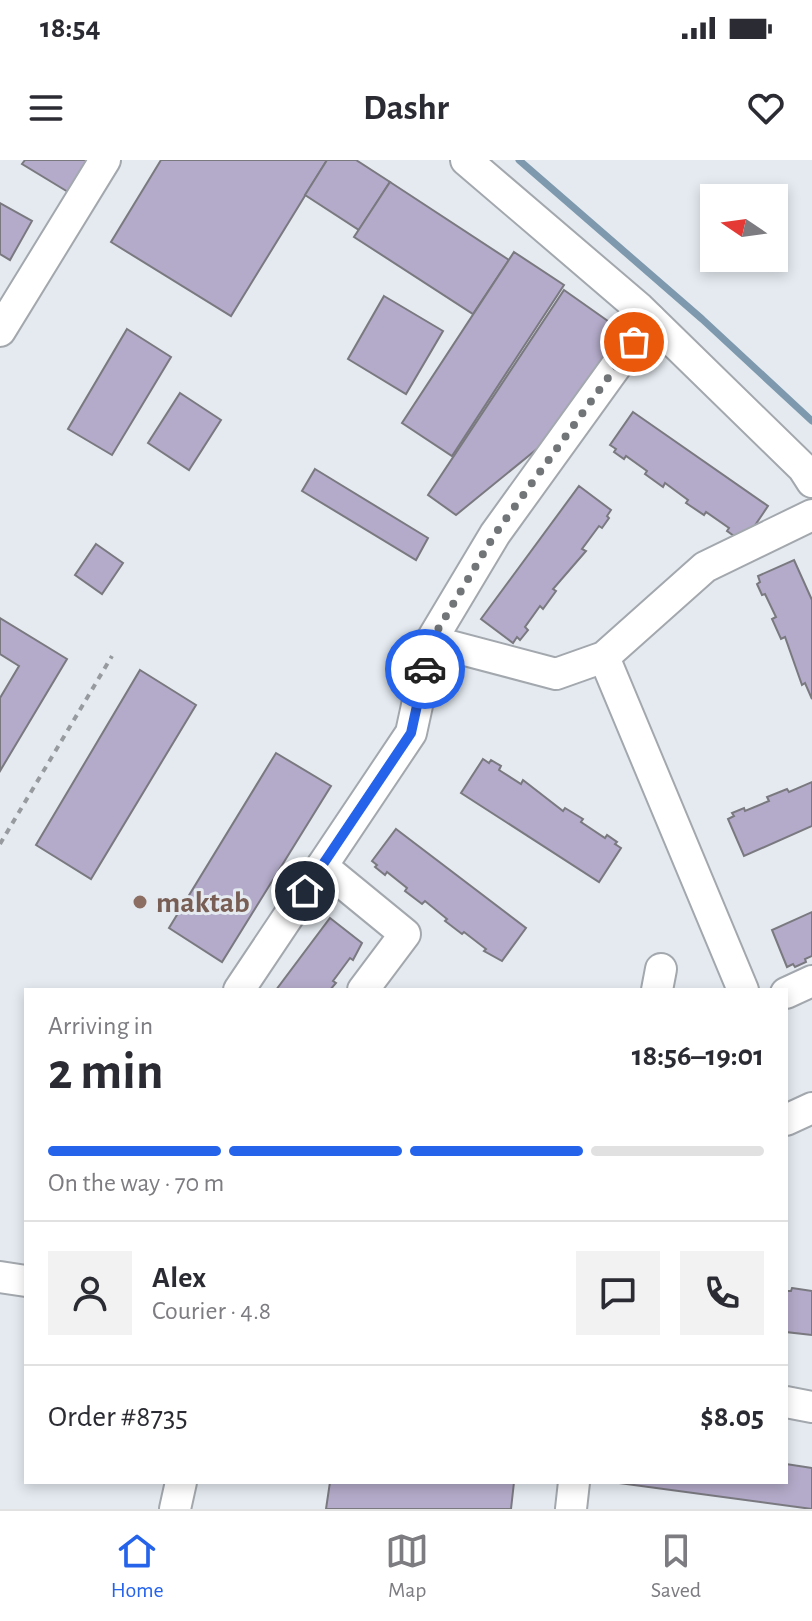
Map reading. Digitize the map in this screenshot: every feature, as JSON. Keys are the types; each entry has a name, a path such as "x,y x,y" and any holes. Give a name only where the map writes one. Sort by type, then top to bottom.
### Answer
{"street":[{"path":"0,331 105,160"},
{"path":"466,160 650,319 803,468 812,482"},
{"path":"240,988 411,733 431,641 495,534 650,319"},
{"path":"431,641 556,674 604,657 705,567 812,515"},
{"path":"604,657 742,988"},
{"path":"322,866 405,934 364,988"},
{"path":"788,992 812,981"},
{"path":"0,1277 24,1281"},
{"path":"788,1402 812,1407"},
{"path":"175,1509 181,1484"},
{"path":"571,1509 574,1484"}],"path":[{"path":"0,844 112,656"}],"building":[{"path":"25,160 95,160 73,195 22,164"},
{"path":"161,160 327,160 231,316 111,242"},
{"path":"327,160 356,160 390,182 359,230 305,195"},
{"path":"390,182 509,260 473,314 354,237"},
{"path":"0,203 32,221 10,260 0,254"},
{"path":"514,252 564,285 452,456 402,423"},
{"path":"564,290 622,331 548,440 456,515 428,495"},
{"path":"384,296 443,331 406,394 348,359"},
{"path":"127,329 171,357 112,455 68,429"},
{"path":"180,393 221,420 189,470 148,443"},
{"path":"633,412 768,506 745,540 727,531 729,528 706,512 704,515 686,503 688,500 665,483 663,487 626,456 624,459 614,452 616,449 610,445"},
{"path":"315,469 428,538 416,560 302,491"},
{"path":"579,486 611,510 607,516 609,518 582,549 586,551 553,589 556,591 543,609 540,606 525,627 528,630 513,643 481,619"},
{"path":"96,544 123,563 102,594 75,575"},
{"path":"794,560 812,600 812,699 805,683 802,685 785,637 781,639 772,619 776,617 757,584 760,582 758,576"},
{"path":"0,618 67,659 0,771 0,698 19,666 0,654"},
{"path":"140,670 196,705 91,879 36,845"},
{"path":"276,753 331,786 222,962 169,928"},
{"path":"483,759 501,766 499,770 521,784 523,780 563,811 565,808 605,838 607,835 617,842 615,844 621,848 599,882 461,793"},
{"path":"812,782 812,826 744,856 728,819 734,816 732,813 744,808 745,811 769,801 767,797"},
{"path":"396,829 526,928 502,961 445,921 447,919 425,901 422,904 405,891 407,888 387,872 385,875 375,867 377,865 372,861"},
{"path":"812,912 812,956 795,967 793,964 787,967 772,930"},
{"path":"330,918 362,943 353,960 350,958 333,981 336,983 332,988 278,988"},
{"path":"792,1288 812,1291 812,1335 788,1332 788,1291"},
{"path":"788,1464 812,1468 812,1509 626,1484 788,1484"},
{"path":"330,1484 514,1484 511,1509 326,1509"}],"waterway":[{"path":"519,160 702,319 812,421"}],"way so far":[{"path":"425,669 431,641 495,534 634,342"}],"place":[{"name":"maktab","path":"140,902"}],"route":[{"path":"305,891 411,733 425,669"}]}
